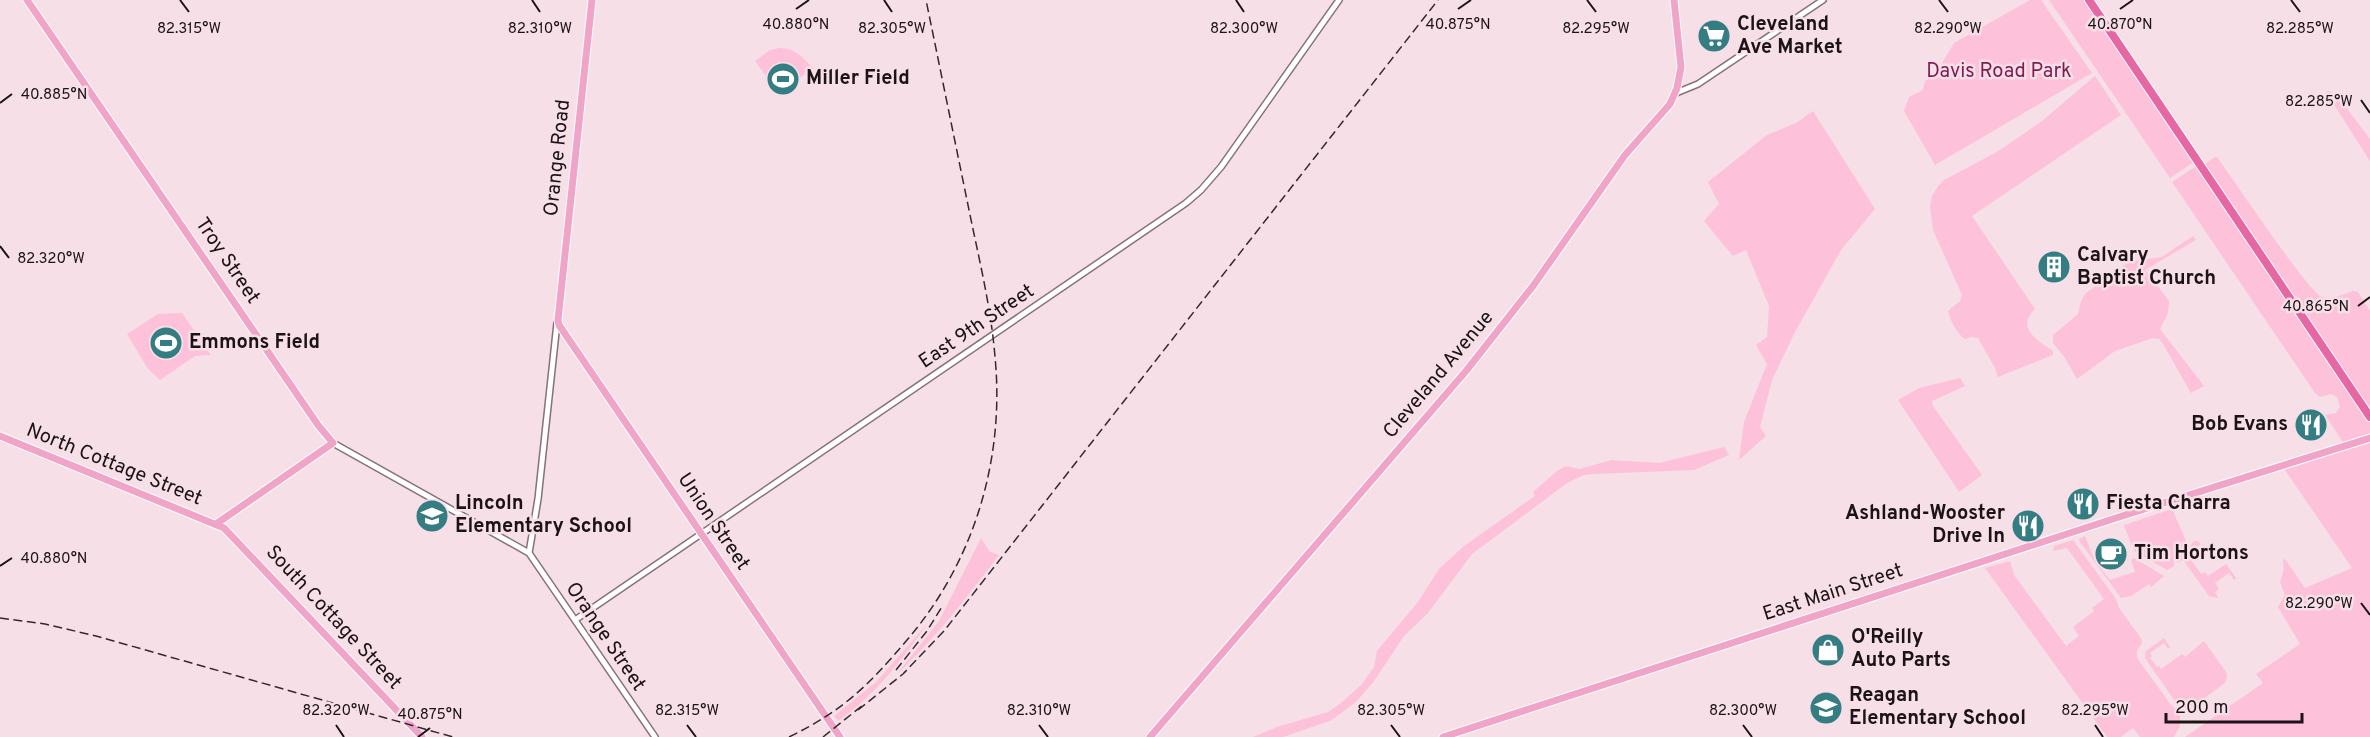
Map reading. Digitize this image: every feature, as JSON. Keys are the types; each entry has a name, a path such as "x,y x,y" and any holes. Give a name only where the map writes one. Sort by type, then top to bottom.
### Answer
{"highway":[{"path":"2089,0 2370,417"}],"main road":[{"name":"Troy Street","path":"27,0 318,425 333,443"},
{"name":"Orange Road","path":"558,322 592,0"},
{"name":"Cleveland Avenue","path":"1150,737 1466,371 1533,286 1624,155 1666,108 1676,93 1681,67 1674,0"},
{"name":"Union Street","path":"558,322 840,737"},
{"name":"North Cottage Street","path":"0,436 216,524"},
{"name":"East Main Street","path":"1443,737 2119,517 2370,438"},
{"path":"216,524 333,443"},
{"name":"South Cottage Street","path":"216,524 230,533 246,549 422,737"}],"street":[{"name":"East 9th Street","path":"575,620 1201,190 1221,167 1340,0"},
{"path":"1676,93 1698,84 1823,0"},
{"name":"Orange Road","path":"530,553 558,322"},
{"name":"Troy Street","path":"333,443 530,553"},
{"name":"Orange Street","path":"530,553 655,737"}],"green space":[{"name":"Davis Road Park","path":"2030,0 2041,0 2092,73 1935,165 1904,111 1909,97 1923,90 1925,81 1942,70 1943,61 1954,43"},
{"path":"2049,0 2088,0 2195,161 2170,178"},
{"name":"Miller Field","path":"779,48 794,51 813,68 782,92 777,91 755,61 770,50"},
{"path":"2095,76 2121,115 1972,216 2035,309 2027,322 2030,333 2053,351 2053,355 1998,377 1978,338 1965,339 1962,337 1950,318 1948,311 1960,301 1962,295 1933,230 1930,206 1932,196 1944,180 1997,152 2042,121"},
{"path":"2326,92 2336,94 2370,139 2370,161"},
{"path":"1813,111 1875,209 1841,250 1795,332 1772,380 1760,427 1766,436 1739,460 1744,422 1767,364 1756,345 1767,337 1769,306 1746,250 1733,256 1704,221 1719,204 1708,182 1767,135 1796,123"},
{"path":"2215,157 2314,291 2326,298 2353,291 2358,292 2370,311 2370,415 2202,166"},
{"path":"2198,165 2370,420 2370,437 2345,445 2325,415 2336,413 2340,407 2337,397 2331,394 2320,397 2315,393 2172,182"},
{"path":"2193,236 2196,240 2145,270 2169,301 2168,313 2160,329 2204,386 2191,393 2163,344 2159,339 2153,338 2115,351 2077,379 2053,343 2053,335 2078,314 2081,301 2086,293 2132,261 2162,257"},
{"name":"Emmons Field","path":"182,313 211,355 195,356 160,380 148,369 127,334 158,314"},
{"path":"1960,378 1965,386 1932,401 1933,406 1982,475 1959,492 1898,400 1919,388"},
{"path":"2370,440 2370,737 2185,737 2263,683 2256,674 2300,644 2278,607 2285,595 2280,582 2284,569 2283,560 2285,559 2305,588 2352,568 2283,467"},
{"path":"1724,447 1729,455 1694,470 1593,474 1584,475 1567,483 1472,554 1428,613 1404,636 1374,681 1356,702 1332,720 1283,737 1253,737 1277,727 1328,712 1341,703 1362,684 1374,667 1377,651 1418,602 1439,569 1464,546 1535,496 1533,492 1557,471 1566,466 1579,469 1612,460 1659,463"},
{"path":"2172,509 2187,543 2174,556 2174,566 2167,570 2134,551 2124,525"},
{"path":"2085,536 2095,561 2110,580 2135,572 2131,560 2134,558 2164,576 2151,587 2149,584 2131,596 2121,598 2080,542 2079,539"},
{"path":"981,538 990,552 999,555 938,632 897,674 939,621"},
{"path":"2073,540 2141,638 2142,643 2137,650 2137,658 2171,705 2180,713 2180,726 2174,737 2140,737 2133,728 2121,737 2107,737 1985,568 2010,561 2014,575 2066,646 2079,636 2073,627 2094,611 2092,608 2104,599 2067,548 2053,551 2054,546"},
{"path":"2194,541 2201,544 2187,554 2201,574 2205,572 2208,576 2226,564 2236,578 2234,580 2229,573 2215,583 2219,589 2215,592 2218,598 2209,596 2183,560 2177,563 2179,556"},
{"path":"928,623 876,688 838,721 834,716 876,682"},
{"path":"2164,638 2170,647 2168,649 2164,643 2150,653 2152,656 2150,658 2157,667 2161,669 2182,654 2185,657 2204,641 2226,672 2225,683 2196,704 2186,707 2177,704 2145,658 2146,651"}],"railway":[{"path":"789,737 825,717 854,696 893,656 930,610 967,543 980,508 989,471 995,433 997,395 993,338 984,281 926,0"},
{"path":"858,710 903,674 944,631 1438,0"},
{"path":"896,670 927,631 943,605"},
{"path":"0,618 45,624 96,636 453,737"},
{"path":"823,737 863,705"}],"place":[{"name":"Cleveland Ave Market","path":"1714,36"},
{"name":"Miller Field","path":"783,79"},
{"name":"Calvary Baptist Church","path":"2054,267"},
{"name":"Emmons Field","path":"166,343"},
{"name":"Bob Evans","path":"2311,425"},
{"name":"Fiesta Charra","path":"2083,504"},
{"name":"Lincoln Elementary School","path":"432,516"},
{"name":"Ashland-Wooster Drive In","path":"2028,526"},
{"name":"Tim Hortons","path":"2111,554"},
{"name":"O'Reilly Auto Parts","path":"1828,650"},
{"name":"Reagan Elementary School","path":"1826,708"}]}
